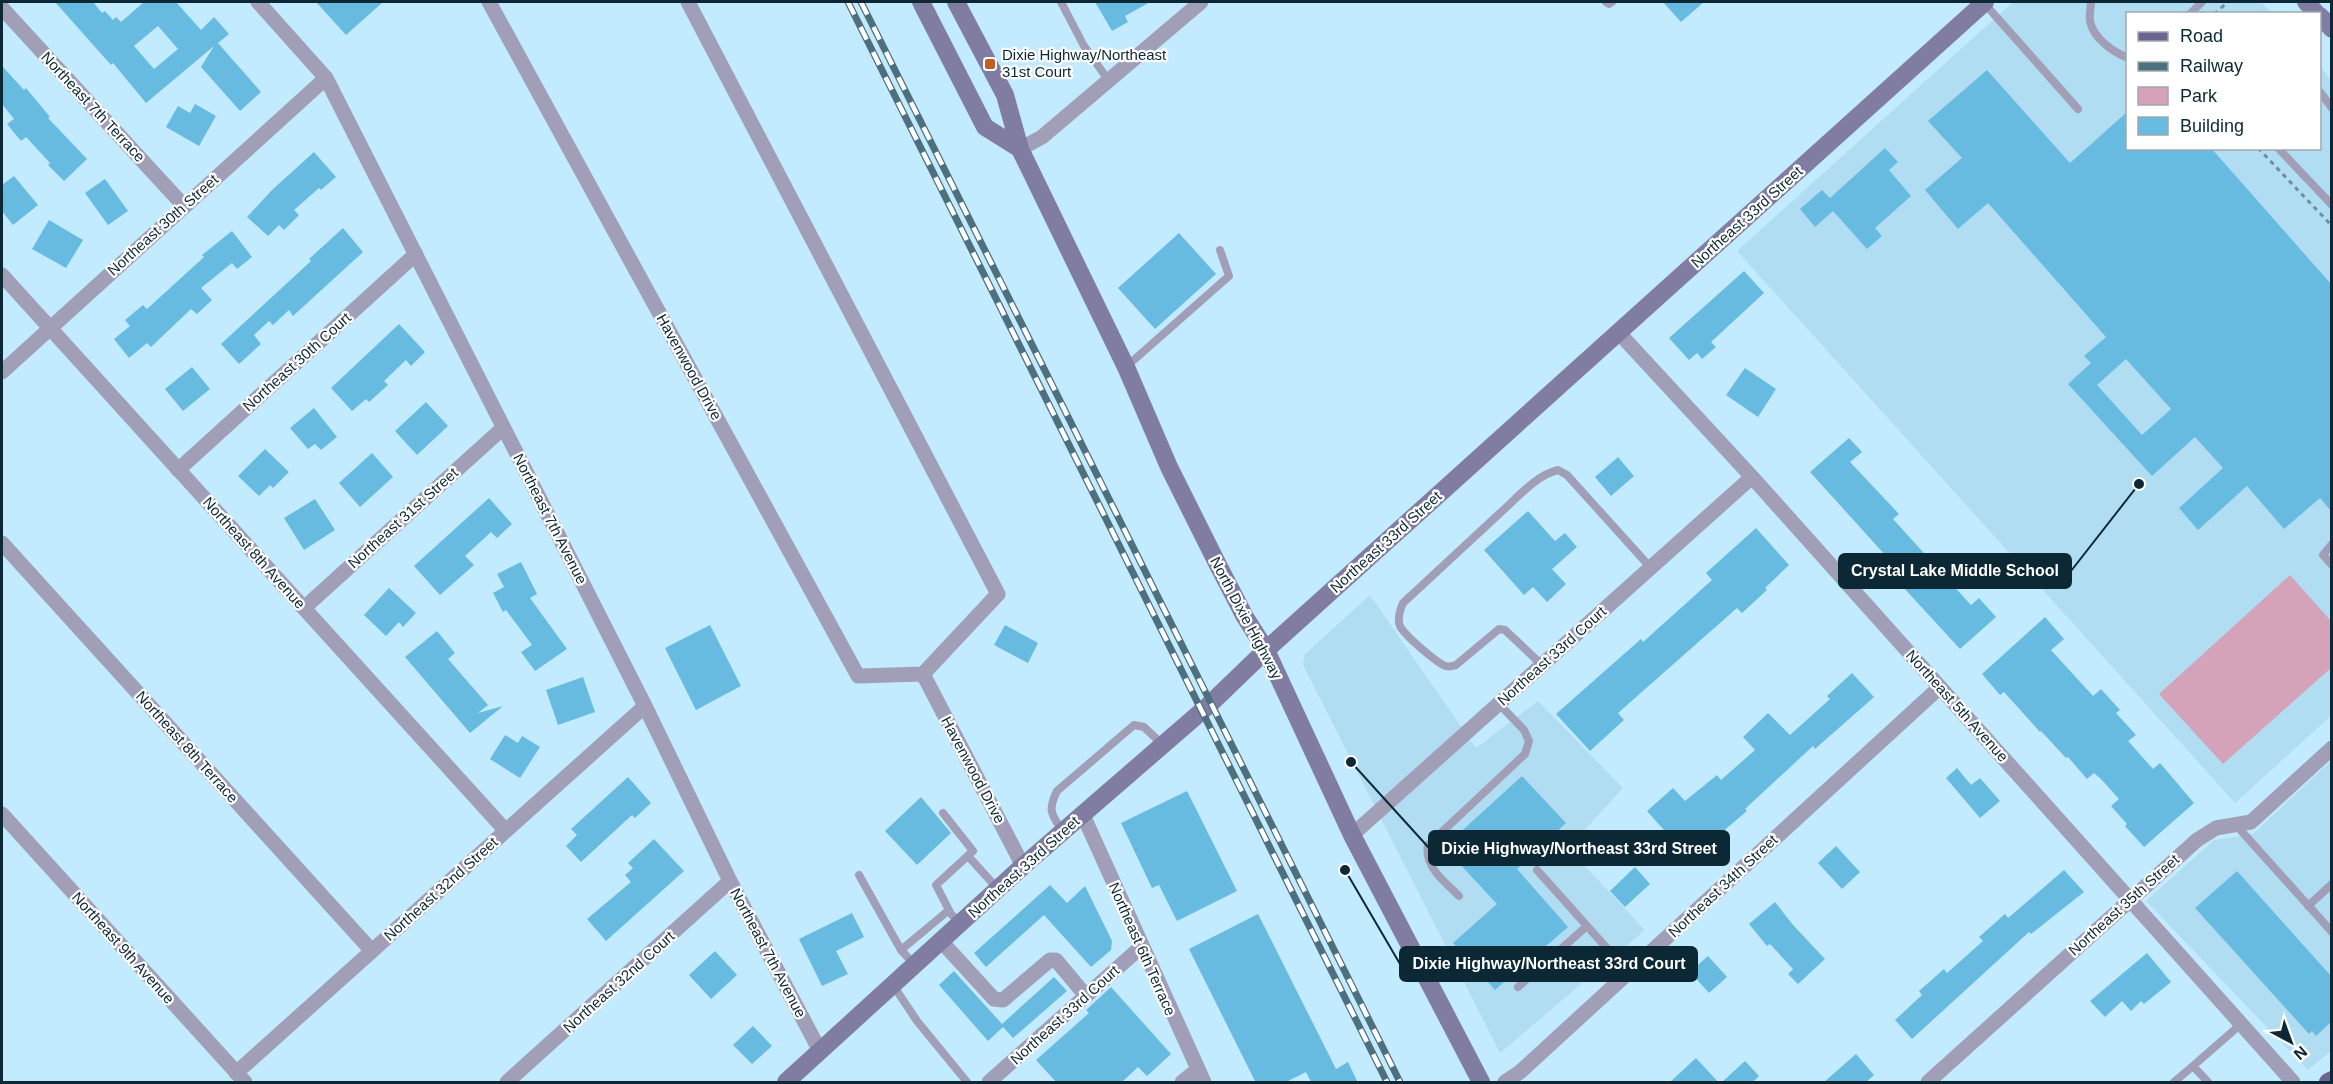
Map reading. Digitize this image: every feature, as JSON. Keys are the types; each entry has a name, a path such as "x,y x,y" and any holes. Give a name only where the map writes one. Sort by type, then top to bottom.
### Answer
{"street":[{"name":"Northeast 7th Avenue","path":"258,2 326,78 645,706 730,881 820,1052"},
{"name":"Havenwood Drive","path":"489,2 858,676 923,675 1023,866"},
{"path":"688,2 998,594 923,675"},
{"path":"921,2 985,127 1020,149 1042,136 1109,81 1196,3"},
{"name":"North Dixie Highway","path":"956,2 1005,95 1020,149 1126,367 1169,467 1218,565 1266,650 1352,835 1481,1083"},
{"name":"Northeast 33rd Street","path":"786,1083 942,940 955,917 998,889 1163,746 1266,650 1985,2"},
{"name":"Northeast 7th Terrace","path":"2,8 184,206"},
{"name":"Northeast 30th Street","path":"2,372 326,78"},
{"name":"Northeast 30th Court","path":"178,470 416,254"},
{"name":"Northeast 8th Avenue","path":"2,275 506,831"},
{"name":"Northeast 5th Avenue","path":"1619,333 1752,477 2293,1083"},
{"name":"Northeast 31st Street","path":"304,608 503,428"},
{"name":"Northeast 33rd Court","path":"1352,835 1752,477"},
{"name":"Northeast 8th Terrace","path":"2,543 372,951"},
{"name":"Northeast 34th Street","path":"1505,1083 1629,973 1940,687"},
{"name":"Northeast 32nd Street","path":"241,1078 372,951 645,706"},
{"name":"Northeast 35th Street","path":"1928,1083 2197,840 2216,828 2251,822 2331,748"},
{"name":"Northeast 9th Avenue","path":"2,814 241,1078"},
{"name":"Northeast 6th Terrace","path":"1083,815 1200,1076"},
{"name":"Northeast 32nd Court","path":"507,1083 730,881"},
{"path":"942,940 994,999 1003,1000 1050,960 1056,960 1086,996"},
{"name":"Northeast 33rd Court","path":"989,1083 1141,947"},
{"path":"1182,1083 1200,1076"}],"lane":[{"path":"1060,2 1084,46 1109,81"},
{"path":"1985,2 2078,109"},
{"path":"2091,2 2090,21 2096,33 2112,51 2126,58"},
{"path":"2321,95 2331,108"},
{"path":"2280,150 2331,205"},
{"path":"1126,367 1229,276 1220,250"},
{"path":"1542,665 1511,635 1499,629 1456,665 1451,667 1443,665 1400,626 1399,614 1403,603 1536,481 1558,470 1567,475 1651,568"},
{"path":"2331,544 2323,555 2331,565"},
{"path":"1459,896 1429,864 1426,855 1428,845 1525,754 1529,741 1524,730 1499,704"},
{"path":"1063,832 1051,813 1051,803 1057,791 1125,731 1134,725 1144,728 1163,746"},
{"path":"901,950 955,917 936,885 973,851 943,813"},
{"path":"2236,825 2331,932"},
{"path":"968,856 998,889"},
{"path":"1537,870 1629,973"},
{"path":"859,875 901,950 915,965"},
{"path":"2308,906 2331,884"},
{"path":"1518,987 1587,926"},
{"path":"893,985 917,1021 967,1083"},
{"path":"2174,1083 2241,1024"},
{"path":"2193,1066 2208,1083"}],"path":[{"path":"2216,12 2228,2"},
{"path":"2260,150 2331,226"}],"shaded area":[{"path":"2013,2 2261,2 2271,12 2126,12 2126,150 2321,150 2321,67 2331,80 2331,716 2235,803 1737,251"},
{"path":"1370,595 1476,748 1538,701 1623,788 1568,848 1645,930 1500,1053 1303,665 1304,655"},
{"path":"2331,761 2331,1051 2308,1070 2146,901 2214,840 2253,834"}],"green space":[{"path":"2290,575 2331,621 2331,668 2223,764 2159,694"}],"building":[{"path":"55,2 93,2 102,13 105,11 113,20 116,17 121,22 144,2 176,2 201,30 214,17 229,34 218,43 261,92 240,111 201,67 214,46 146,103 113,63 111,65","holes":["158,26 178,49 154,69 134,46"]},
{"path":"316,2 383,2 346,35"},
{"path":"1095,2 1150,2 1125,16 1128,22 1112,31"},
{"path":"1663,2 1704,2 1681,22"},
{"path":"2,66 24,90 26,88 50,117 48,118 87,159 64,181 26,137 21,141 7,124 14,119 2,104"},
{"path":"1987,70 2070,163 2126,113 2126,150 2213,150 2331,284 2331,511 2320,498 2284,529 2247,486 2198,530 2179,508 2223,468 2195,437 2152,476 2068,384 2091,363 2084,356 2106,337 1988,203 1958,229 1925,190 1962,158 1928,121","holes":["2126,359 2171,409 2142,435 2097,385"]},
{"path":"195,104 216,116 199,146 166,127 178,106 190,113"},
{"path":"1885,148 1898,162 1889,170 1911,196 1875,228 1882,236 1867,249 1833,211 1815,227 1800,209 1822,190 1830,198"},
{"path":"314,152 336,177 321,190 319,188 294,210 299,215 284,230 279,225 268,236 247,217 272,190"},
{"path":"14,176 38,205 13,225 2,211 2,185"},
{"path":"105,179 128,211 108,225 85,193"},
{"path":"49,220 83,240 66,268 32,249"},
{"path":"343,228 363,252 293,316 289,310 273,325 269,321 254,335 261,344 239,364 221,344 311,261 309,259"},
{"path":"232,231 252,257 237,269 232,263 201,288 212,300 197,314 191,309 151,347 147,343 129,358 114,339 130,326 125,320 143,305 147,309 204,257 202,255"},
{"path":"1179,233 1216,274 1155,329 1118,288"},
{"path":"1744,271 1764,293 1711,342 1716,347 1702,359 1697,353 1689,360 1669,338"},
{"path":"399,324 425,352 411,366 406,360 384,381 388,385 369,402 366,399 352,411 331,388"},
{"path":"192,367 210,389 183,411 165,389"},
{"path":"1745,368 1776,389 1758,417 1726,395"},
{"path":"426,402 448,426 417,455 395,431"},
{"path":"314,408 337,437 321,450 315,444 308,449 290,428"},
{"path":"1849,438 1862,452 1850,462 1899,514 1893,519 1971,605 1979,598 1996,617 1960,649 1880,562 1886,556 1810,472"},
{"path":"265,449 289,472 273,488 270,485 259,496 238,476"},
{"path":"372,453 393,477 360,507 339,483"},
{"path":"1618,457 1634,476 1611,496 1595,477"},
{"path":"489,498 512,524 497,538 491,532 465,556 474,565 440,595 414,566"},
{"path":"315,499 335,530 304,550 284,518"},
{"path":"1528,511 1555,541 1565,533 1577,547 1552,569 1566,584 1547,602 1533,587 1524,595 1484,550"},
{"path":"1756,528 1789,565 1742,613 1737,608 1618,713 1624,720 1590,751 1556,714 1641,639 1643,642 1712,580 1706,573"},
{"path":"521,562 537,594 530,598 567,649 535,671 521,652 532,645 506,610 503,612 493,593 504,587 497,574"},
{"path":"389,588 416,613 403,627 399,622 386,636 364,615"},
{"path":"2045,617 2064,639 2051,650 2093,696 2101,689 2120,710 2116,713 2136,735 2128,741 2153,769 2160,763 2194,803 2144,847 2111,806 2119,799 2101,779 2094,773 2087,779 2004,692 2000,695 1982,674"},
{"path":"710,625 741,686 696,710 665,648"},
{"path":"1005,625 1038,643 1028,663 994,645"},
{"path":"437,631 455,653 448,659 488,705 478,713 503,706 470,733 405,657"},
{"path":"1852,673 1874,697 1815,749 1813,746 1745,809 1747,811 1721,833 1719,830 1688,857 1647,811 1673,788 1685,801 1717,775 1721,780 1755,750 1743,737 1768,713 1790,735 1830,699 1827,696"},
{"path":"583,677 595,712 558,725 546,690"},
{"path":"505,735 518,743 522,736 540,747 520,778 490,759"},
{"path":"1957,768 1971,785 1980,778 2000,801 1980,818 1946,778"},
{"path":"1522,776 1566,823 1517,869 1568,927 1495,990 1453,943 1497,904 1444,847"},
{"path":"628,777 651,803 635,818 632,815 581,862 566,846 577,835 571,829"},
{"path":"1187,791 1237,891 1177,921 1159,885 1152,888 1121,823"},
{"path":"921,797 951,833 917,865 885,831"},
{"path":"654,839 684,871 606,941 587,919 631,882 625,875 633,868 628,863"},
{"path":"1836,846 1860,872 1842,889 1818,863"},
{"path":"1635,867 1650,884 1625,907 1610,891"},
{"path":"2064,870 2084,892 2031,934 2029,932 1912,1039 1895,1020 1922,995 1919,991 1944,969 1947,973 1983,941 1979,937 2005,914 2008,918"},
{"path":"2237,871 2331,976 2331,1022 2316,1036 2312,1031 2309,1034 2195,908"},
{"path":"1050,885 1067,903 1085,886 1112,941 1111,950 1091,967 1044,915 986,967 974,953"},
{"path":"1775,902 1825,959 1798,984 1788,974 1793,969 1770,944 1767,946 1749,924"},
{"path":"852,913 864,937 836,951 848,974 822,986 799,939"},
{"path":"1258,914 1336,1069 1348,1062 1358,1083 1309,1083 1311,1082 1306,1072 1284,1083 1256,1083 1189,949"},
{"path":"715,951 737,975 711,999 689,975"},
{"path":"2147,953 2171,982 2144,1004 2141,1001 2131,1011 2122,1001 2105,1017 2090,1001"},
{"path":"1708,956 1727,977 1709,993 1690,972"},
{"path":"954,971 1002,1024 1054,977 1067,991 1013,1038 1003,1027 988,1041 939,985"},
{"path":"1111,987 1171,1054 1147,1076 1138,1067 1121,1083 1057,1083 1036,1060 1089,1013 1086,1010"},
{"path":"753,1026 772,1046 752,1064 733,1045"},
{"path":"1856,1054 1874,1075 1865,1083 1823,1083"},
{"path":"1696,1058 1719,1083 1669,1083"},
{"path":"1745,1061 1759,1076 1752,1083 1721,1083"}],"railway":[{"path":"848,2 1387,1082"},
{"path":"861,2 1400,1082"}],"place":[{"name":"Dixie Highway/Northeast 31st Court","path":"990,64"},
{"name":"Crystal Lake Middle School","path":"2139,484"},
{"name":"Dixie Highway/Northeast 33rd Street","path":"1351,762"},
{"name":"Dixie Highway/Northeast 33rd Court","path":"1345,870"}]}
